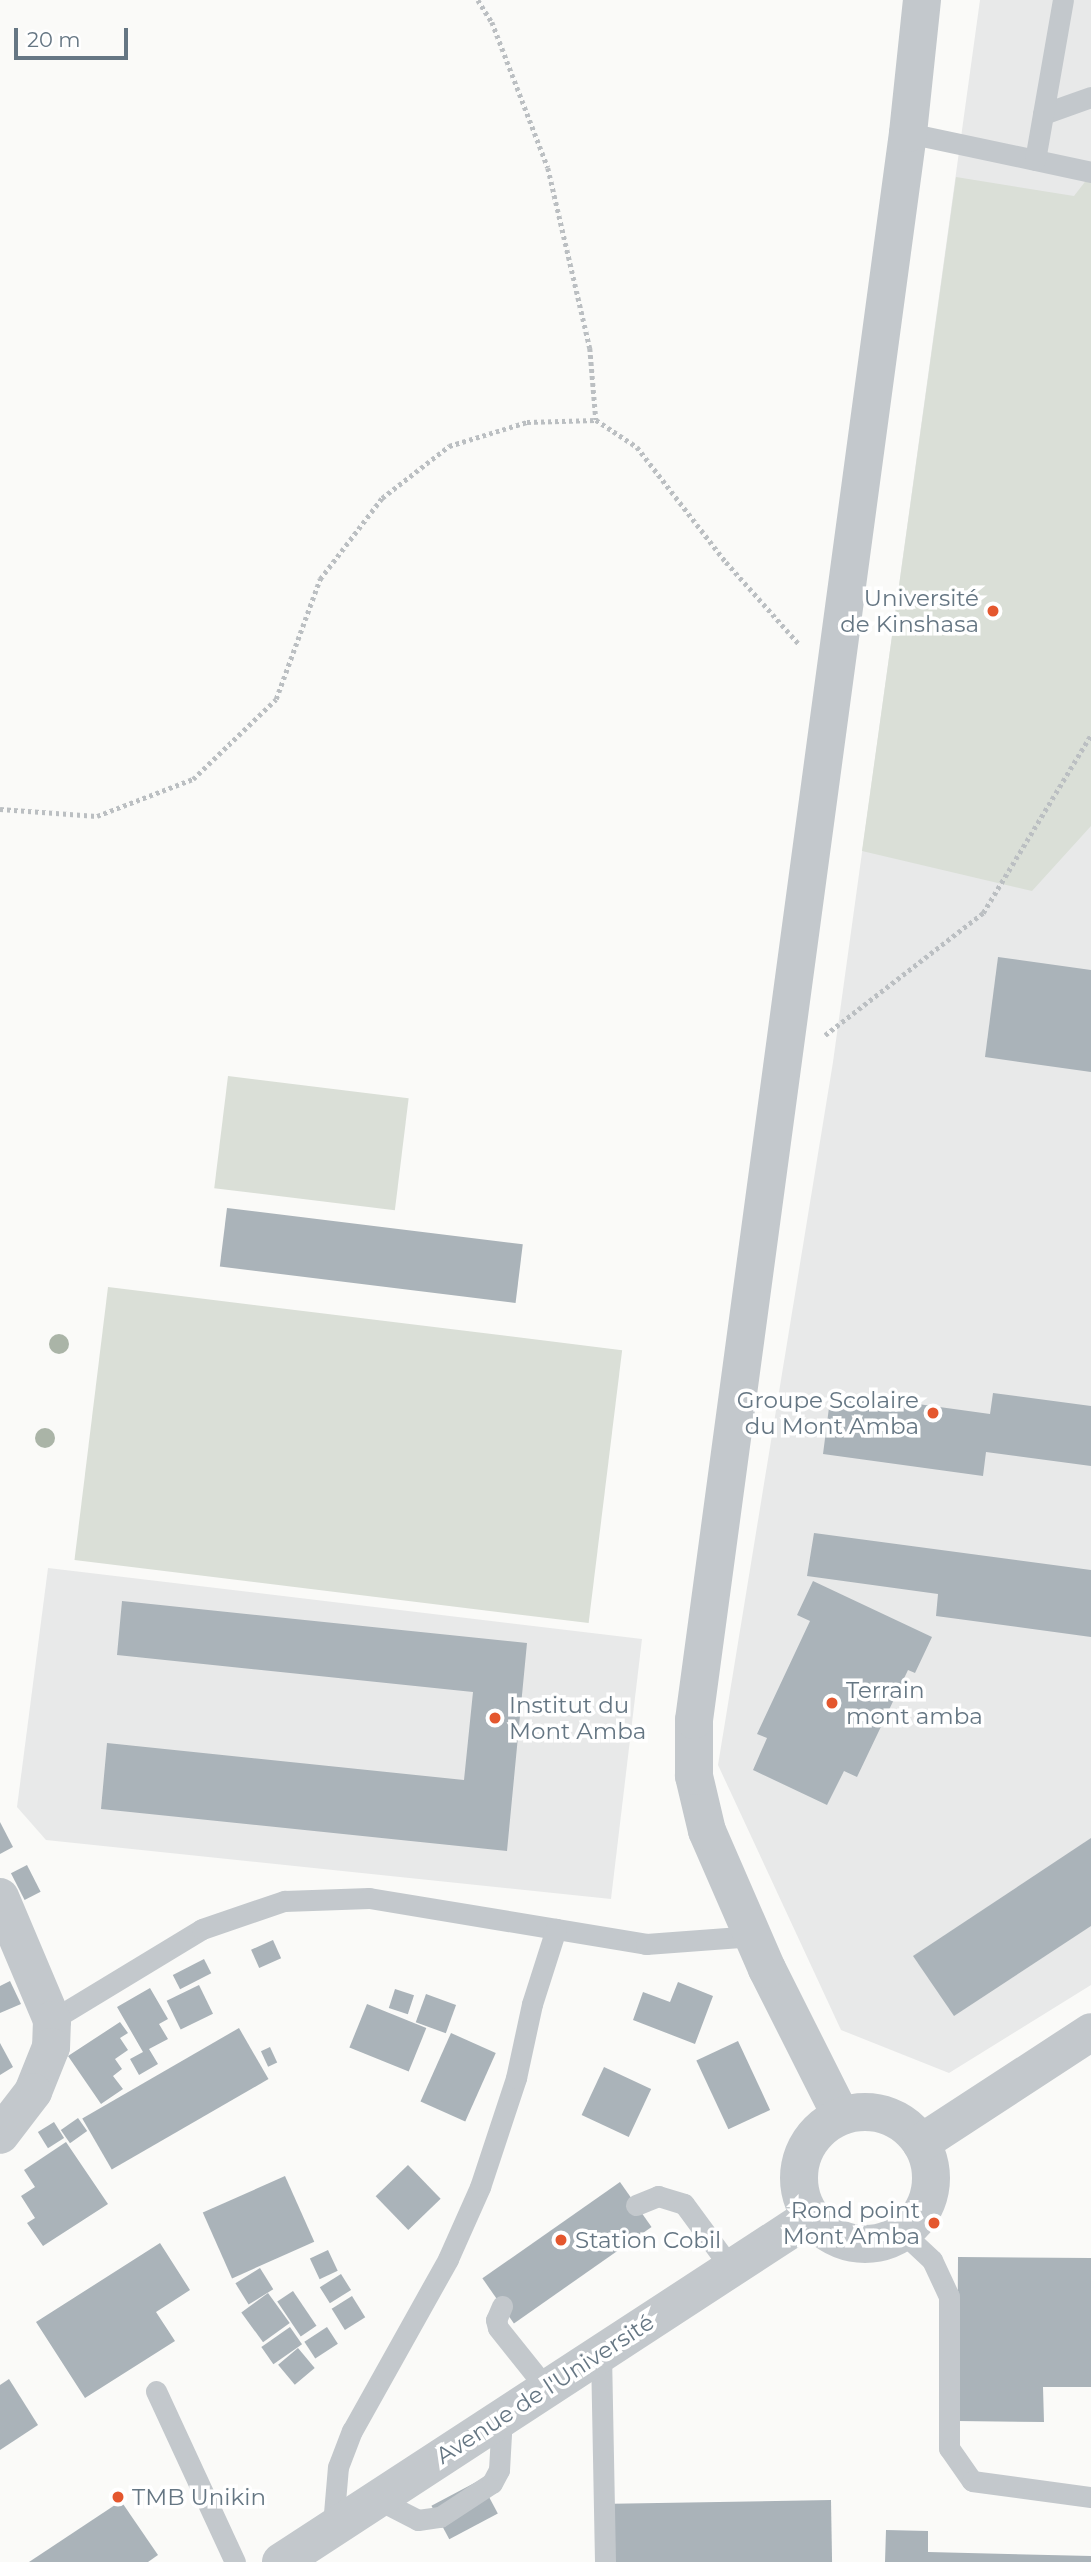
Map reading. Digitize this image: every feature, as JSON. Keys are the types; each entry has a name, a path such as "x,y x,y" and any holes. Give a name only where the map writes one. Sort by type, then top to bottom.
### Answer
{"street":[{"path":"841,2116 767,1969 707,1831 694,1776 694,1720 764,1180 782,1068 908,133 922,0"},
{"path":"0,1897 52,2020 51,2048 33,2092 0,2135"},
{"path":"921,2143 1091,2032"},
{"path":"872,2112 900,2122 921,2143 931,2171 928,2200 913,2225 889,2241 860,2245 832,2236 810,2217 799,2189 801,2159 816,2133 841,2116 872,2112"},
{"name":"Avenue de l'Université","path":"281,2562 333,2525 810,2217"}],"lane":[{"path":"1035,160 1063,0"},
{"path":"1043,114 1091,97"},
{"path":"908,133 1091,172"},
{"path":"52,2020 202,1929 284,1901 369,1898 646,1944 754,1936"},
{"path":"333,2525 338,2467 352,2431 448,2259 480,2187 516,2078 533,2004 556,1930"},
{"path":"636,2204 658,2196 684,2204 731,2268"},
{"path":"902,2232 932,2260 948,2295 950,2448 972,2482 1091,2497"},
{"path":"502,2306 496,2320 498,2328 546,2388"},
{"path":"601,2353 605,2562"},
{"path":"156,2391 235,2562"},
{"path":"375,2498 418,2520 440,2517 492,2483 499,2470 502,2417"}],"path":[{"path":"478,0 492,22 548,168 590,348 596,420"},
{"path":"0,809 97,816 193,779 276,699 320,579 382,498 449,446 527,422 596,420 637,446 726,562 833,682"},
{"path":"782,1068 983,913 1091,735"}],"shaded area":[{"name":"Groupe Scolaire du Mont Amba","path":"980,0 1091,0 1091,1985 949,2073 841,2030 718,1765 833,1062"},
{"name":"Université de Kinshasa","path":"1091,174 1091,826 1032,891 862,851 956,177 1074,196"},
{"path":"228,1076 409,1098 395,1210 214,1188"},
{"path":"108,1287 622,1350 589,1623 74,1560"},
{"path":"48,1568 642,1639 611,1899 46,1840 17,1807"}],"building":[{"path":"998,957 1091,970 1091,1072 985,1057"},
{"path":"227,1208 523,1244 516,1303 220,1267"},
{"path":"831,1392 990,1414 993,1393 1091,1406 1091,1466 986,1452 983,1476 823,1454"},
{"path":"814,1533 1091,1570 1091,1637 936,1616 938,1594 807,1576"},
{"name":"Terrain mont amba","path":"813,1581 932,1637 915,1673 908,1670 857,1777 844,1771 827,1805 753,1770 767,1738 757,1734 810,1621 797,1615"},
{"name":"Institut du Mont Amba","path":"122,1601 527,1643 507,1851 101,1809 107,1743 464,1780 473,1692 117,1655"},
{"path":"0,1822 13,1847 0,1854"},
{"path":"1091,1838 1091,1926 954,2016 913,1956"},
{"path":"27,1865 41,1892 25,1900 11,1873"},
{"path":"273,1940 281,1958 259,1968 251,1950"},
{"path":"204,1959 211,1973 180,1989 173,1975"},
{"path":"10,1981 21,2004 0,2013 0,1986"},
{"path":"678,1982 713,1996 695,2044 633,2020 643,1992 670,2002"},
{"path":"199,1985 213,2014 181,2030 167,2001"},
{"path":"150,1988 168,2019 159,2024 168,2039 149,2049 158,2064 139,2075 130,2059 143,2052 117,2007"},
{"path":"395,1989 414,1995 408,2014 389,2008"},
{"path":"426,1994 456,2005 446,2033 416,2022"},
{"path":"367,2004 426,2028 409,2072 349,2048"},
{"path":"120,2022 128,2033 120,2038 128,2050 115,2059 122,2069 113,2076 123,2089 101,2104 68,2056"},
{"path":"239,2028 268,2079 112,2170 82,2118"},
{"path":"451,2033 496,2053 465,2121 420,2102"},
{"path":"738,2041 770,2110 728,2129 696,2060"},
{"path":"0,2043 13,2067 0,2075"},
{"path":"270,2047 277,2062 268,2067 261,2051"},
{"path":"604,2067 651,2089 629,2137 582,2115"},
{"path":"78,2118 87,2131 70,2143 61,2130"},
{"path":"54,2122 64,2138 48,2148 38,2132"},
{"path":"66,2142 108,2204 43,2246 27,2223 35,2218 21,2196 35,2187 24,2170"},
{"path":"408,2165 441,2199 408,2230 376,2196"},
{"path":"285,2176 314,2242 232,2278 203,2213"},
{"path":"620,2182 652,2227 514,2323 482,2278"},
{"path":"160,2243 190,2290 156,2312 175,2341 85,2398 36,2322"},
{"path":"328,2250 338,2271 320,2279 310,2258"},
{"path":"958,2257 1091,2258 1091,2387 1043,2387 1044,2422 957,2421"},
{"path":"260,2268 273,2289 249,2305 235,2283"},
{"path":"341,2274 351,2290 330,2303 320,2287"},
{"path":"293,2291 316,2326 301,2336 277,2302"},
{"path":"268,2293 290,2323 263,2342 241,2312"},
{"path":"352,2296 365,2317 345,2330 332,2309"},
{"path":"290,2327 302,2344 273,2364 261,2347"},
{"path":"327,2327 338,2344 315,2358 304,2342"},
{"path":"298,2348 315,2368 295,2385 278,2365"},
{"path":"9,2379 38,2425 0,2450 0,2385"},
{"path":"480,2480 498,2514 449,2539 431,2506"},
{"path":"831,2500 832,2562 614,2562 613,2504"},
{"path":"121,2501 158,2555 148,2562 29,2562"},
{"path":"886,2530 928,2531 928,2552 1091,2556 1091,2562 885,2562"}],"place":[{"name":"Université de Kinshasa","path":"993,611"},
{"name":"Groupe Scolaire du Mont Amba","path":"933,1413"},
{"name":"Terrain mont amba","path":"832,1703"},
{"name":"Institut du Mont Amba","path":"495,1718"},
{"name":"Rond point Mont Amba","path":"934,2223"},
{"name":"Station Cobil","path":"561,2240"},
{"name":"TMB Unikin","path":"118,2497"}]}
